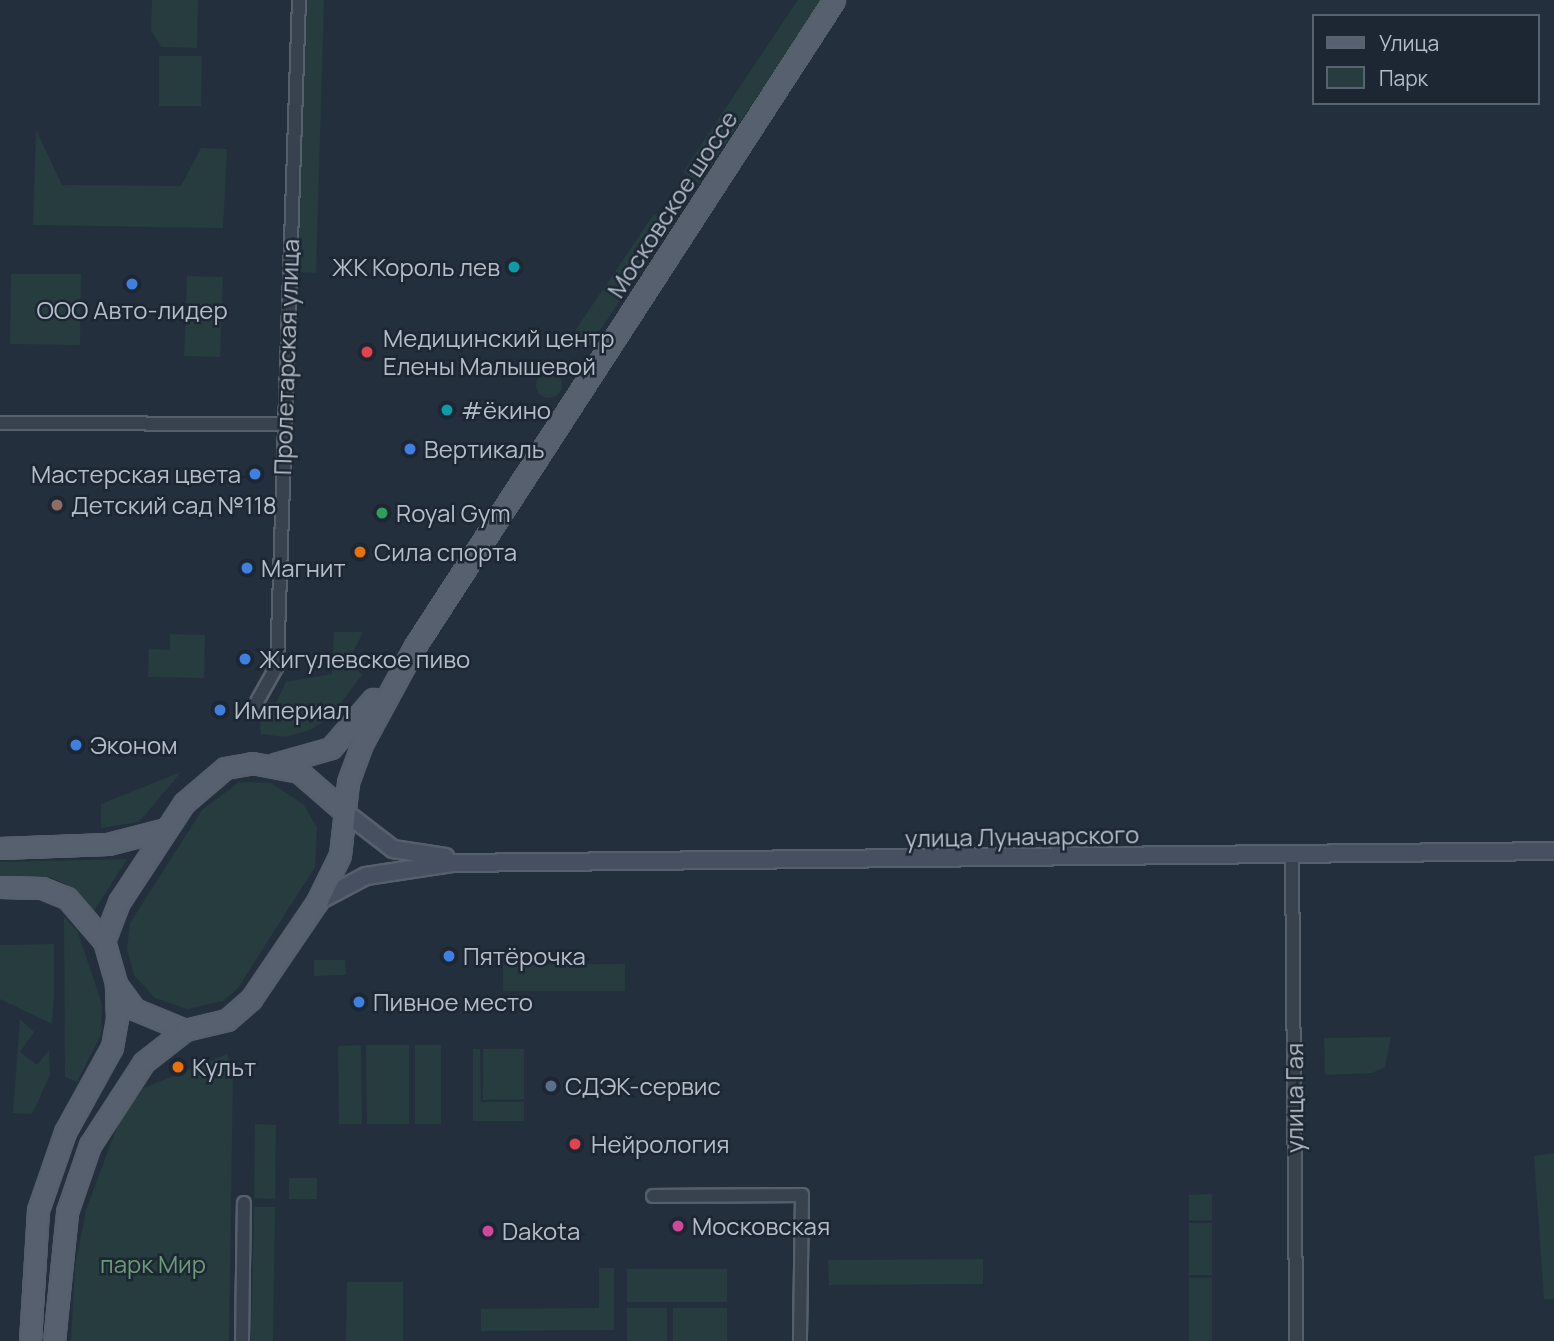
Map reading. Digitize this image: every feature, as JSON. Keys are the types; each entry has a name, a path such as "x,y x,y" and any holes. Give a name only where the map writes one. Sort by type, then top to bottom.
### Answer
{"main road":[{"name":"Московское шоссе","path":"104,941 119,902 166,829 213,774 239,764 270,765 312,756 343,740 415,646 834,0"},
{"name":"Московское шоссе","path":"54,1341 58,1269 80,1167 130,1079 185,1030 227,1020 244,1006 317,902 340,855 348,782 362,744 415,646"},
{"name":"Московское шоссе","path":"270,765 306,776 345,812"},
{"name":"улица Луначарского","path":"345,812 393,849 489,862"},
{"path":"0,848 108,844 166,829"},
{"name":"улица Луначарского","path":"317,902 366,876 452,863 1554,851"},
{"path":"0,887 42,888 67,898 104,941 116,983 117,1019 112,1047 65,1132 38,1210 30,1341"},
{"path":"116,983 134,1009 185,1030"}],"street":[{"name":"Пролетарская улица","path":"254,707 277,666 299,0"},
{"path":"0,423 283,424"},
{"name":"улица Гая","path":"1292,855 1296,1341"},
{"path":"653,1196 802,1195 800,1341"},
{"path":"242,1341 244,1203"}],"green space":[{"path":"152,0 198,0 197,48 161,47 151,30"},
{"path":"304,0 324,0 316,273 296,272"},
{"path":"798,0 822,0 699,183 683,172"},
{"path":"159,56 202,56 201,106 159,106"},
{"path":"36,130 62,185 181,186 201,148 227,149 223,228 33,225"},
{"path":"654,214 671,226 587,349 570,338"},
{"path":"11,274 81,274 80,345 10,344"},
{"path":"187,276 223,277 220,357 184,356"},
{"path":"549,372 558,376 562,385 558,394 549,398 540,394 536,385 540,376"},
{"path":"334,632 363,632 348,662 362,675 330,717 310,730 285,737 261,734 259,715 269,702 276,703 286,682 332,674"},
{"path":"170,634 205,635 204,678 148,677 149,649 170,650"},
{"path":"181,772 139,822 101,828 101,804"},
{"path":"239,782 271,783 303,804 317,827 315,867 238,988 223,1001 187,1009 155,998 134,975 127,949 130,923 202,810"},
{"path":"127,859 94,911 66,884 49,877 0,877 0,862"},
{"path":"64,917 77,930 102,1004 101,1035 77,1082 65,1077"},
{"path":"54,944 52,1024 0,999 0,945"},
{"path":"314,960 345,960 346,975 314,976"},
{"path":"625,964 625,991 503,991 503,965"},
{"path":"20,1019 34,1032 20,1052 37,1065 49,1050 50,1075 32,1114 13,1113"},
{"path":"1391,1037 1385,1067 1372,1073 1325,1075 1324,1038"},
{"path":"361,1045 362,1124 339,1124 338,1046"},
{"path":"366,1045 409,1045 409,1124 367,1124"},
{"path":"415,1045 441,1045 441,1124 415,1124"},
{"path":"473,1049 480,1049 481,1102 524,1102 524,1121 473,1121"},
{"path":"483,1049 524,1049 524,1099 483,1100"},
{"name":"парк Мир","path":"227,1054 233,1069 229,1341 71,1341 75,1267 86,1210 117,1127 139,1090"},
{"path":"255,1124 276,1125 275,1199 254,1198"},
{"path":"1554,1153 1554,1299 1544,1299 1534,1156"},
{"path":"289,1178 317,1178 317,1199 289,1199"},
{"path":"1212,1194 1212,1220 1189,1220 1189,1195"},
{"path":"254,1207 275,1207 273,1341 251,1341"},
{"path":"1189,1223 1212,1223 1212,1275 1189,1275"},
{"path":"983,1259 983,1284 829,1285 828,1260"},
{"path":"599,1268 614,1268 614,1330 481,1331 481,1309 599,1308"},
{"path":"627,1269 727,1269 727,1302 627,1302"},
{"path":"1189,1278 1212,1278 1212,1341 1189,1341"},
{"path":"347,1282 403,1282 403,1341 346,1341"},
{"path":"627,1308 667,1308 667,1341 627,1341"},
{"path":"673,1308 727,1308 727,1341 673,1341"}],"place":[{"name":"ЖК Король лев","path":"514,267"},
{"name":"ООО Авто-лидер","path":"132,284"},
{"name":"Медицинский центр Елены Малышевой","path":"367,352"},
{"name":"#ёкино","path":"447,410"},
{"name":"Вертикаль","path":"410,449"},
{"name":"Мастерская цвета","path":"255,474"},
{"name":"Детский сад №118","path":"57,505"},
{"name":"Royal Gym","path":"382,513"},
{"name":"Сила спорта","path":"360,552"},
{"name":"Магнит","path":"247,568"},
{"name":"Жигулевское пиво","path":"245,659"},
{"name":"Империал","path":"220,710"},
{"name":"Эконом","path":"76,745"},
{"name":"Пятёрочка","path":"449,956"},
{"name":"Пивное место","path":"359,1002"},
{"name":"Культ","path":"178,1067"},
{"name":"СДЭК-сервис","path":"551,1086"},
{"name":"Нейрология","path":"575,1144"},
{"name":"Московская","path":"678,1226"},
{"name":"Dakota","path":"488,1231"}]}
